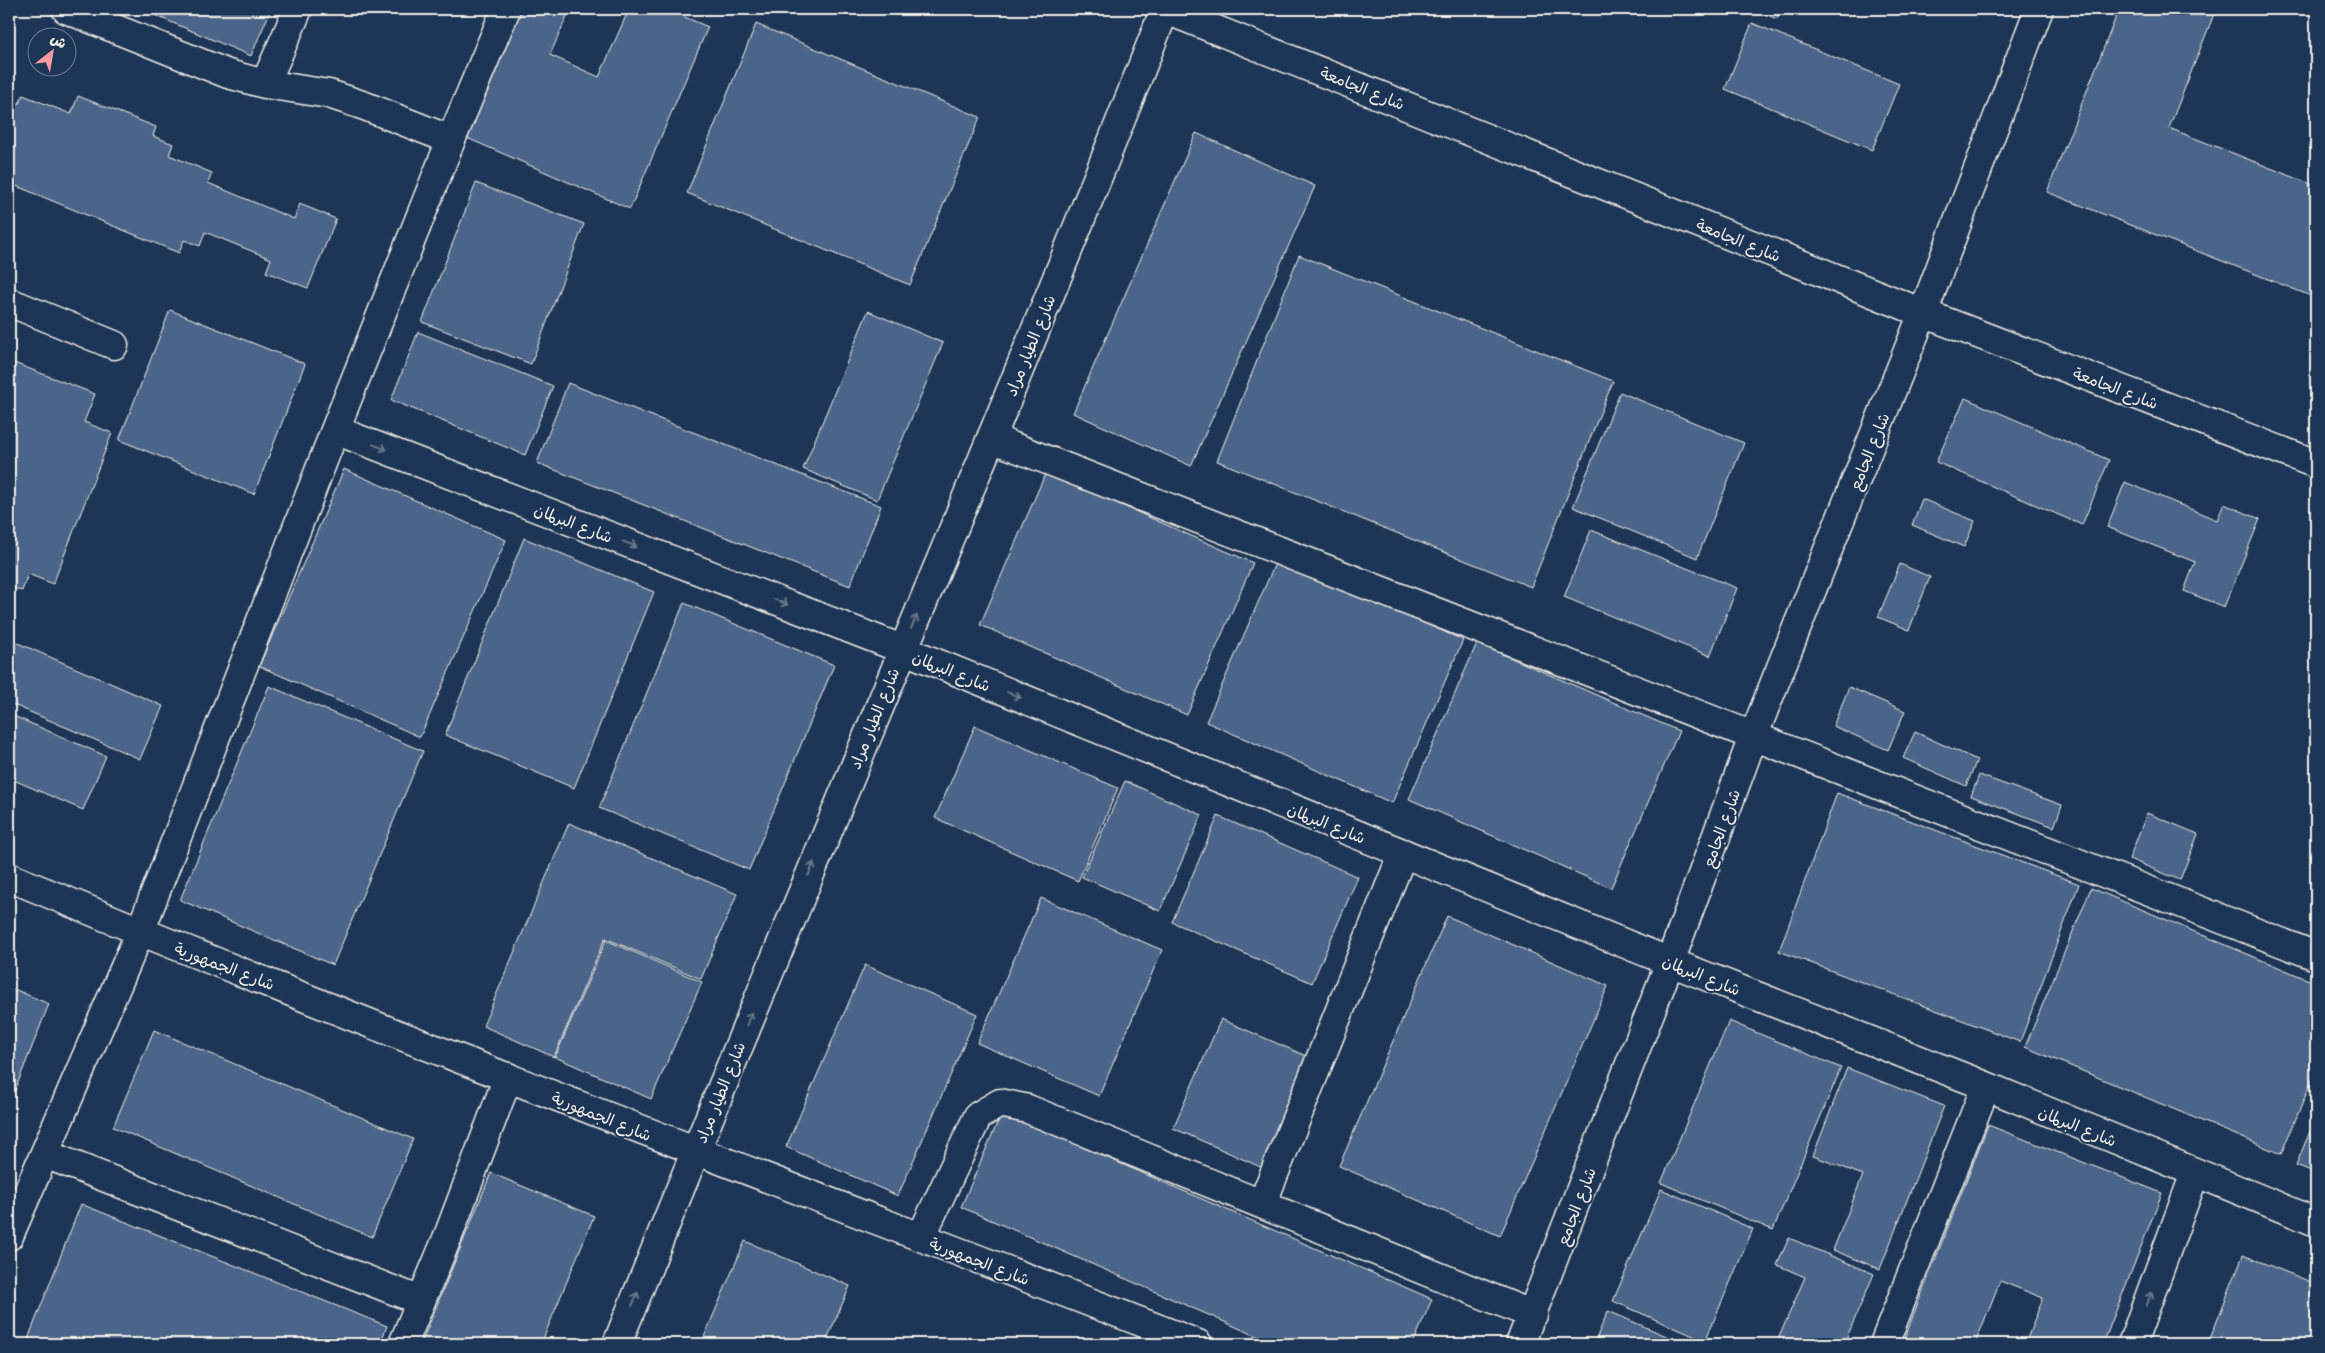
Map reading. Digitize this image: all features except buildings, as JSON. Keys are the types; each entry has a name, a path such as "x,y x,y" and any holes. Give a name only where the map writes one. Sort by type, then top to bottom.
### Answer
{"street":[{"path":"66,9 228,74 265,84 329,94 366,106 451,140"},
{"path":"265,84 298,9"},
{"path":"9,1236 140,932 335,430 451,140 506,9"},
{"name":"شارع الجامعة","path":"1165,9 1923,313 2316,464"},
{"name":"شارع الطيار مراد","path":"617,1344 694,1152 991,438 1165,9"},
{"name":"شارع الجامع","path":"1520,1344 1533,1315 1670,962 1753,737 1923,313 2039,9"},
{"path":"9,302 114,345"},
{"name":"شارع البرلمان","path":"335,430 902,649 1670,962 1986,1086 2316,1222"},
{"path":"991,438 2316,956"},
{"path":"1262,1204 1403,853"},
{"name":"شارع الجمهورية","path":"9,877 140,932 694,1152 921,1236 1198,1344"},
{"path":"403,1344 508,1078"},
{"path":"1884,1344 1986,1086"},
{"path":"921,1236 978,1116 1000,1103 1028,1109 1533,1315"},
{"path":"45,1154 420,1301"},
{"path":"2132,1344 2195,1173"}]}
